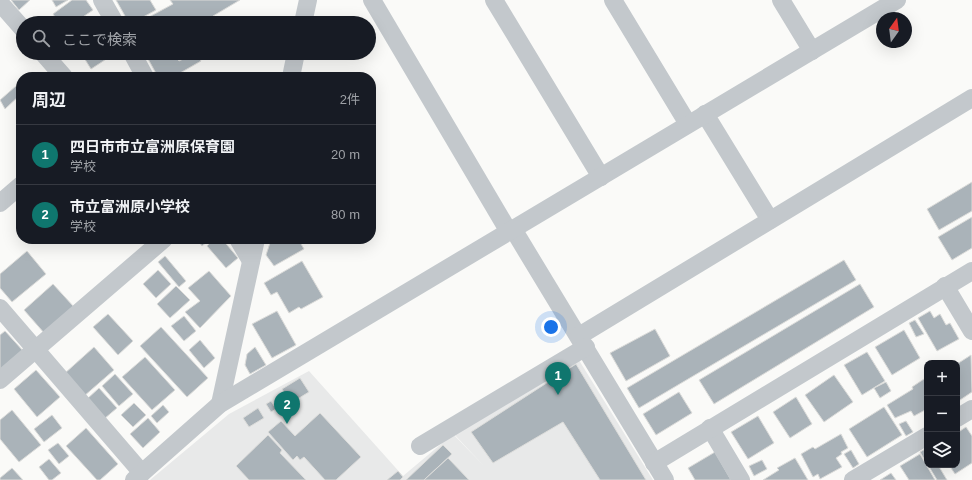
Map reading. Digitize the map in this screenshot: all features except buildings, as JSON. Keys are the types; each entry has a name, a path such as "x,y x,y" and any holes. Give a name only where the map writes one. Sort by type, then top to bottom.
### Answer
{"street":[{"path":"102,0 111,16"},
{"path":"305,16 308,0"},
{"path":"372,0 511,230 583,341 665,480"},
{"path":"494,0 600,177"},
{"path":"614,0 688,124"},
{"path":"781,0 812,51"},
{"path":"0,308 36,350 138,477 220,404 897,0"},
{"path":"0,3 16,22"},
{"path":"49,60 60,72"},
{"path":"136,60 142,72"},
{"path":"292,72 295,60"},
{"path":"420,446 770,220 972,98"},
{"path":"706,114 770,220"},
{"path":"0,203 16,189"},
{"path":"0,380 158,244"},
{"path":"241,244 251,261"},
{"path":"220,404 255,244"},
{"path":"654,463 972,271"},
{"path":"945,286 972,331"},
{"path":"960,416 972,409"},
{"path":"710,428 741,480"},
{"path":"853,480 924,438"}],"shaded area":[{"path":"577,357 653,480 150,480 229,414 309,371 403,476 453,434 484,466 453,433"}],"place":[{"name":"四日市市立富洲原保育園","path":"558,395"},
{"name":"市立富洲原小学校","path":"287,424"}]}
